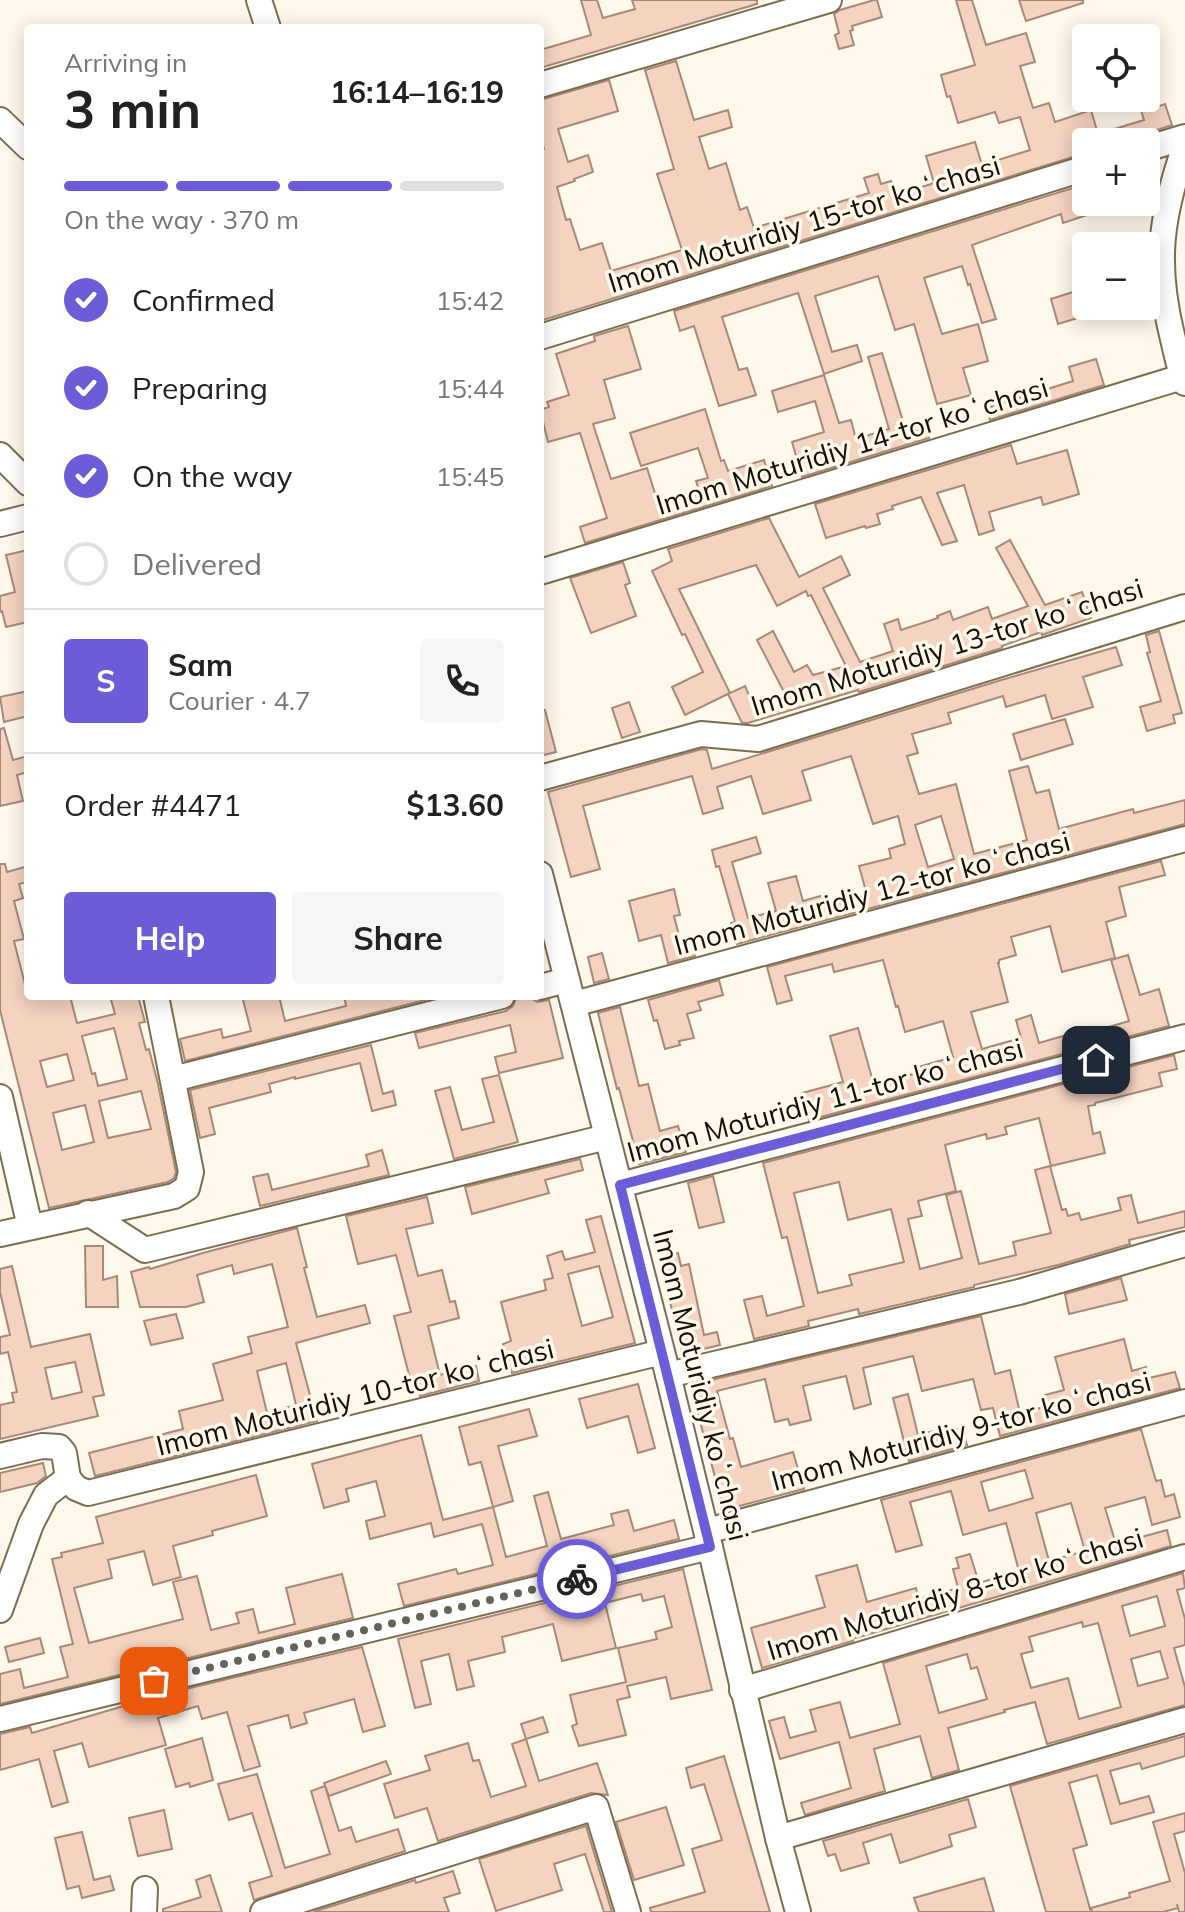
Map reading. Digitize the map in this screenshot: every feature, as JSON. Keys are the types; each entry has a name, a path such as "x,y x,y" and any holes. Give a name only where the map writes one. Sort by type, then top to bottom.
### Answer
{"street":[{"path":"259,0 267,24"},
{"path":"544,84 829,0"},
{"path":"0,120 24,143"},
{"path":"1160,145 1185,137"},
{"path":"1184,380 1163,294 1161,242 1172,183 1185,146"},
{"name":"Imom Moturidiy 15-tor koʻchasi","path":"544,336 1072,172"},
{"name":"Imom Moturidiy 14-tor koʻchasi","path":"544,571 1184,380"},
{"path":"0,455 24,479"},
{"path":"0,524 24,518"},
{"name":"Imom Moturidiy 13-tor koʻchasi","path":"544,777 701,734 758,739 1185,607"},
{"name":"Imom Moturidiy 12-tor koʻchasi","path":"574,1004 1185,839"},
{"name":"Imom Moturidiy koʻchasi","path":"544,890 665,1364 798,1912"},
{"path":"544,986 567,980"},
{"path":"0,1234 174,1196 187,1188 191,1172 157,1000"},
{"path":"173,1079 486,1000"},
{"name":"Imom Moturidiy 11-tor koʻchasi","path":"620,1185 1185,1037"},
{"path":"0,1097 30,1227"},
{"name":"Imom Moturidiy 11-tor koʻchasi","path":"88,1213 145,1250 607,1137"},
{"name":"Imom Moturidiy 10-tor koʻchasi","path":"68,1478 76,1488 88,1493 665,1364 1019,1292 1185,1244"},
{"name":"Imom Moturidiy 9-tor koʻchasi","path":"0,1719 708,1539 1185,1402"},
{"path":"0,1456 42,1446 59,1447 64,1453 68,1478 46,1495 31,1524 0,1610"},
{"name":"Imom Moturidiy 8-tor koʻchasi","path":"742,1690 1185,1557"},
{"path":"778,1838 1185,1720"},
{"path":"263,1912 596,1807 628,1912"}],"building":[{"path":"581,0 597,0 603,18 635,9 632,0 757,0 757,4 544,67 544,49 591,35"},
{"path":"877,0 882,17 852,26 853,30 850,31 854,45 839,49 834,14"},
{"path":"956,0 972,0 986,45 1026,33 1035,62 1020,66 1033,108 1049,103 1055,122 1092,112 1096,128 1072,128 1072,157 544,320 544,99 609,80 618,111 558,129 568,162 588,155 593,172 557,187 566,220 570,219 580,250 602,243 611,271 682,250 657,174 674,169 645,70 676,61 694,120 728,110 732,127 699,137 709,169 726,163 740,210 747,207 754,228 869,193 864,178 878,174 881,184 891,181 896,195 934,183 926,156 975,142 982,165 1030,150 1020,117 999,123 995,112 958,123 941,75 975,65"},
{"path":"1019,0 1083,0 1083,3 1026,21"},
{"path":"1165,104 1172,125 1160,129 1118,128 1144,120 1141,112 1160,112 1160,106"},
{"path":"1072,188 1072,216 1084,216 1063,223 1061,214 972,245 996,319 982,323 962,266 924,278 942,334 978,324 988,361 963,368 971,395 937,404 914,324 895,330 878,276 815,296 832,352 857,345 862,361 824,374 798,293 722,317 739,370 747,368 756,395 719,406 694,326 680,331 674,311"},
{"path":"1072,292 1072,320 1058,324 1051,299"},
{"path":"628,326 641,369 604,380 615,418 593,424 611,479 647,468 659,506 700,493 696,481 708,478 698,448 641,466 630,433 705,409 721,461 724,460 728,471 764,460 772,486 585,543 580,527 607,518 580,433 548,442 544,409 549,407 547,402 569,395 556,354 595,341 594,336"},
{"path":"882,353 907,434 927,428 929,438 802,477 792,442 824,432 815,401 778,412 772,391 824,375 839,423 851,420 856,439 889,429 868,357"},
{"path":"1096,359 1104,385 990,420 987,408 1073,381 1069,367"},
{"path":"1011,445 1017,464 1067,450 1079,494 1043,505 1041,497 989,512 994,530 979,535 964,485 937,493 957,541 942,545 921,497 877,514 880,524 826,538 815,504"},
{"path":"769,518 799,577 841,556 850,575 823,588 860,662 893,651 884,624 898,619 901,630 950,611 953,620 988,607 992,619 1028,606 996,548 1010,540 1045,605 1082,592 1091,618 859,692 742,723 728,694 745,686 753,704 785,694 757,640 773,631 794,672 807,665 813,675 846,666 811,595 808,596 806,591 777,606 756,565 679,589 730,693 685,715 672,687 703,672 652,571 672,561 668,549"},
{"path":"24,551 24,623 6,627 0,612 0,596 15,592 6,555"},
{"path":"623,562 630,583 625,585 636,616 591,633 570,578"},
{"path":"1159,631 1182,713 1173,715 1175,723 1147,731 1140,707 1161,701 1147,653 1150,652 1146,635"},
{"path":"1116,647 1122,665 1083,677 1093,707 1052,719 1045,695 1006,707 1003,696 948,713 951,723 912,734 918,753 907,756 919,794 956,784 974,854 1027,840 1009,771 1028,766 1036,793 1049,790 1059,829 1133,809 1134,813 1185,800 1185,824 737,944 731,923 735,922 712,850 756,837 761,853 732,862 748,918 776,911 768,883 796,876 803,901 824,895 827,906 867,895 859,866 891,858 889,849 905,844 898,816 873,824 851,756 802,771 811,800 763,814 751,776 717,787 723,808 703,814 692,776 583,806 600,869 571,877 548,792 702,749 707,750 712,769","holes":["941,816 954,859 928,867 915,825"]},
{"path":"24,692 24,717 4,722 0,697"},
{"path":"629,702 640,732 622,738 612,708"},
{"path":"544,710 545,710 556,752 544,755"},
{"path":"1065,719 1073,744 1021,760 1013,734"},
{"path":"4,728 13,760 24,757 24,773 17,775 23,801 0,806 0,729"},
{"path":"1161,861 1165,875 1119,887 1126,916 1106,922 1115,958 1062,972 1050,926 1011,937 1016,955 998,963 1008,1002 971,1012 982,1049 1021,1038 1016,1020 1031,1015 1039,1043 1129,1021 1111,960 1128,955 1140,995 1159,989 1169,1026 809,1120 802,1093 843,1082 830,1036 858,1028 874,1085 917,1073 915,1068 953,1057 943,1021 905,1032 883,960 834,972 832,964 785,976 792,1000 777,1004 767,967"},
{"path":"0,864 5,864 7,872 24,867 24,883 19,884 23,898 14,901 24,939 14,941 24,980 24,1000 71,1000 77,1023 115,1014 111,1000 139,1000 145,1022 139,1023 158,1084 176,1172 168,1182 49,1208 0,1010","holes":["114,1028 127,1079 98,1086 82,1036","67,1054 74,1080 47,1087 40,1061","141,1091 151,1129 108,1138 99,1101","85,1105 94,1142 62,1150 53,1113"]},
{"path":"674,889 680,915 674,916 681,943 690,941 695,956 668,963 661,935 639,941 629,901"},
{"path":"602,953 609,979 594,983 588,957"},
{"path":"719,980 723,995 698,1002 701,1010 687,1014 694,1038 679,1041 680,1045 665,1049 648,1000"},
{"path":"243,1000 280,1000 285,1021 346,1006 345,1000 425,1000 185,1061 180,1039 221,1029 223,1038 251,1031"},
{"path":"515,1000 549,1000 563,1058 499,1073 495,1057 516,1052 510,1025 419,1048 415,1033 506,1011"},
{"path":"620,1007 639,1086 648,1084 660,1131 678,1126 686,1152 639,1164 598,1013"},
{"path":"371,1045 383,1094 393,1091 396,1105 372,1111 360,1063 269,1084 271,1092 209,1108 215,1134 200,1138 190,1090"},
{"path":"1174,1055 1177,1069 1159,1073 1162,1086 1088,1106 1093,1134 1100,1132 1105,1153 1051,1166 1039,1118 1005,1127 1007,1134 987,1139 986,1134 945,1145 956,1191 918,1201 922,1216 908,1219 920,1269 962,1258 946,1195 961,1191 979,1264 1016,1255 1013,1242 1051,1233 1035,1170 1050,1166 1062,1210 1066,1209 1068,1216 1079,1213 1081,1220 1121,1210 1118,1198 1131,1195 1138,1223 1185,1211 1185,1227 1129,1240 1130,1244 974,1287 859,1314 858,1309 808,1321 809,1326 754,1339 744,1300 762,1296 767,1316 804,1306 787,1237 782,1238 763,1163","holes":["839,1182 848,1220 891,1209 904,1262 849,1275 852,1285 818,1293 794,1193"]},
{"path":"499,1075 518,1142 454,1159 435,1091 450,1087 462,1130 494,1122 482,1079"},
{"path":"382,1150 389,1175 260,1206 253,1177 268,1174 272,1190 369,1166 366,1155"},
{"path":"580,1159 583,1170 545,1180 549,1193 472,1214 465,1187"},
{"path":"713,1176 724,1222 699,1228 688,1183"},
{"path":"427,1197 433,1223 406,1229 418,1276 442,1270 450,1302 455,1301 459,1318 428,1326 440,1375 476,1366 479,1381 420,1396 416,1381 411,1383 394,1316 411,1312 396,1255 358,1264 346,1216"},
{"path":"601,1216 635,1343 512,1373 503,1344 511,1341 501,1302 546,1290 544,1280 553,1278 547,1256 562,1251 565,1260 595,1252 586,1220","holes":["599,1266 613,1317 582,1326 568,1274"]},
{"path":"297,1228 317,1317 365,1305 370,1323 296,1343 317,1421 95,1476 89,1453 183,1429 179,1411 223,1400 213,1364 252,1353 248,1337 288,1327 272,1264 234,1274 232,1265 197,1275 204,1302 186,1307 140,1307 131,1272","holes":["286,1363 296,1405 267,1413 257,1371"]},
{"path":"85,1246 103,1246 103,1280 117,1276 118,1307 86,1307"},
{"path":"678,1253 681,1266 689,1264 704,1335 717,1332 720,1345 683,1354 659,1258"},
{"path":"12,1266 31,1347 90,1334 104,1395 93,1397 98,1416 0,1439 0,1405 14,1402 12,1393 17,1392 8,1352 0,1354 0,1337 10,1335 0,1292 0,1269","holes":["75,1362 82,1392 52,1399 45,1368"]},
{"path":"1121,1278 1127,1300 1069,1314 1065,1294"},
{"path":"176,1314 183,1338 151,1345 144,1321"},
{"path":"981,1316 995,1374 1010,1370 1020,1413 1048,1406 1045,1395 1064,1390 1055,1357 1124,1339 1132,1371 1146,1367 1149,1378 1175,1372 1180,1388 1000,1436 993,1408 981,1410 973,1379 922,1391 913,1356 863,1368 871,1404 854,1409 846,1376 803,1386 811,1420 790,1425 788,1419 775,1422 765,1379 717,1391 741,1467 793,1452 804,1489 724,1510 690,1385"},
{"path":"638,1384 655,1448 638,1453 628,1416 587,1428 579,1399"},
{"path":"908,1394 918,1435 934,1431 935,1436 962,1428 967,1445 909,1461 893,1398"},
{"path":"529,1409 537,1436 498,1446 513,1501 493,1507 481,1462 469,1465 459,1427"},
{"path":"1141,1429 1156,1481 1161,1480 1165,1497 1174,1494 1180,1517 1152,1525 1145,1497 1105,1508 1116,1544 1167,1530 1171,1546 762,1668 751,1628 825,1607 816,1576 857,1565 867,1602 916,1588 919,1599 958,1588 953,1569 959,1568 956,1558 970,1554 979,1583 1019,1571 1006,1523 963,1535 951,1491 910,1502 922,1545 896,1552 881,1500","holes":["1025,1470 1033,1498 989,1511 981,1482","1071,1503 1085,1551 1049,1561 1036,1513"]},
{"path":"421,1435 443,1520 493,1507 506,1557 547,1546 534,1496 548,1492 561,1539 614,1525 611,1514 628,1510 634,1531 674,1520 679,1539 404,1606 398,1584 456,1569 458,1574 493,1565 482,1524 434,1537 431,1523 370,1539 366,1521 385,1516 376,1481 346,1489 349,1501 324,1508 312,1464"},
{"path":"43,1463 46,1476 37,1483 0,1492 0,1473"},
{"path":"256,1475 267,1516 212,1531 213,1535 173,1546 181,1577 153,1585 144,1551 108,1560 112,1578 74,1588 89,1643 183,1619 173,1582 197,1576 211,1630 239,1623 236,1613 253,1609 259,1633 295,1624 286,1588 342,1574 353,1618 0,1704 0,1674 20,1669 24,1688 68,1677 60,1647 73,1644 52,1559 62,1557 61,1553 103,1543 96,1517"},
{"path":"683,1569 712,1690 671,1699 666,1677 627,1686 630,1697 617,1700 626,1735 579,1746 572,1726 577,1724 570,1695 626,1682 618,1648 657,1639 655,1632 672,1627 664,1596 643,1601 641,1594 605,1603 616,1648 562,1661 553,1624 502,1637 505,1652 468,1661 474,1686 457,1690 449,1654 421,1661 431,1704 415,1708 398,1639"},
{"path":"1183,1573 1185,1588 1177,1590 1185,1619 1185,1645 1174,1648 1185,1687 1185,1705 1047,1744 1035,1702 1004,1710 948,1728 959,1770 932,1778 920,1736 874,1749 885,1791 805,1815 801,1803 851,1788 839,1742 780,1759 769,1721 784,1717 790,1738 816,1731 810,1710 840,1702 850,1738 900,1724 883,1663","holes":["1157,1596 1165,1626 1130,1636 1122,1606","1082,1622 1083,1627 1098,1623 1121,1707 1079,1719 1068,1678 1031,1688 1021,1654 1033,1651 1029,1637","1160,1651 1168,1678 1138,1686 1131,1659","967,1654 971,1669 977,1667 987,1699 939,1713 926,1666"]},
{"path":"40,1638 44,1653 9,1662 5,1647"},
{"path":"362,1647 385,1726 363,1732 354,1699 304,1713 307,1723 291,1728 288,1715 248,1726 260,1766 244,1771 227,1712 202,1719 198,1706 158,1718 166,1745 89,1767 82,1743 54,1751 68,1802 52,1807 39,1759 0,1770 0,1734 30,1727 32,1733 161,1695"},
{"path":"543,1717 548,1732 526,1739 521,1724"},
{"path":"1185,1736 1185,1756 1142,1769 1140,1763 1110,1771 1120,1804 1149,1796 1154,1812 1111,1824 1097,1775 1069,1783 1087,1845 1073,1849 1091,1912 1046,1912 1010,1786"},
{"path":"202,1738 213,1780 190,1787 189,1783 176,1787 165,1749"},
{"path":"526,1739 539,1781 597,1763 608,1795 591,1793 438,1841 427,1808 395,1818 384,1784 430,1770 425,1756 468,1743 473,1761 479,1760 491,1797 526,1786 512,1744"},
{"path":"724,1756 770,1912 651,1912 650,1908 705,1892 692,1849 722,1840 704,1784 691,1788 686,1768"},
{"path":"386,1761 391,1774 329,1796 324,1783"},
{"path":"257,1774 285,1868 330,1854 311,1791 325,1786 339,1831 351,1827 356,1842 398,1829 405,1851 254,1900 249,1883 272,1876 252,1813 229,1820 218,1784"},
{"path":"968,1799 976,1827 949,1835 952,1846 900,1863 891,1834 863,1843 869,1863 841,1871 835,1854 828,1856 823,1841"},
{"path":"666,1807 684,1865 634,1880 616,1822"},
{"path":"164,1810 172,1849 138,1856 129,1818"},
{"path":"1185,1813 1185,1831 1174,1834 1185,1873 1185,1912 1179,1912 1178,1908 1163,1912 1092,1912 1091,1908 1170,1881 1153,1822"},
{"path":"586,1826 612,1912 604,1912 585,1854 554,1864 562,1890 496,1911 479,1859"},
{"path":"82,1832 94,1880 110,1876 114,1890 82,1898 79,1886 67,1889 55,1838"},
{"path":"453,1871 460,1893 444,1898 449,1912 313,1912 415,1880 416,1883"},
{"path":"210,1875 222,1912 163,1912 163,1909 201,1897 196,1880"},
{"path":"984,1878 994,1912 919,1912 914,1898"}],"way so far":[{"path":"154,1681 577,1579"}],"route":[{"path":"577,1579 710,1547 620,1185 1096,1060"}]}
